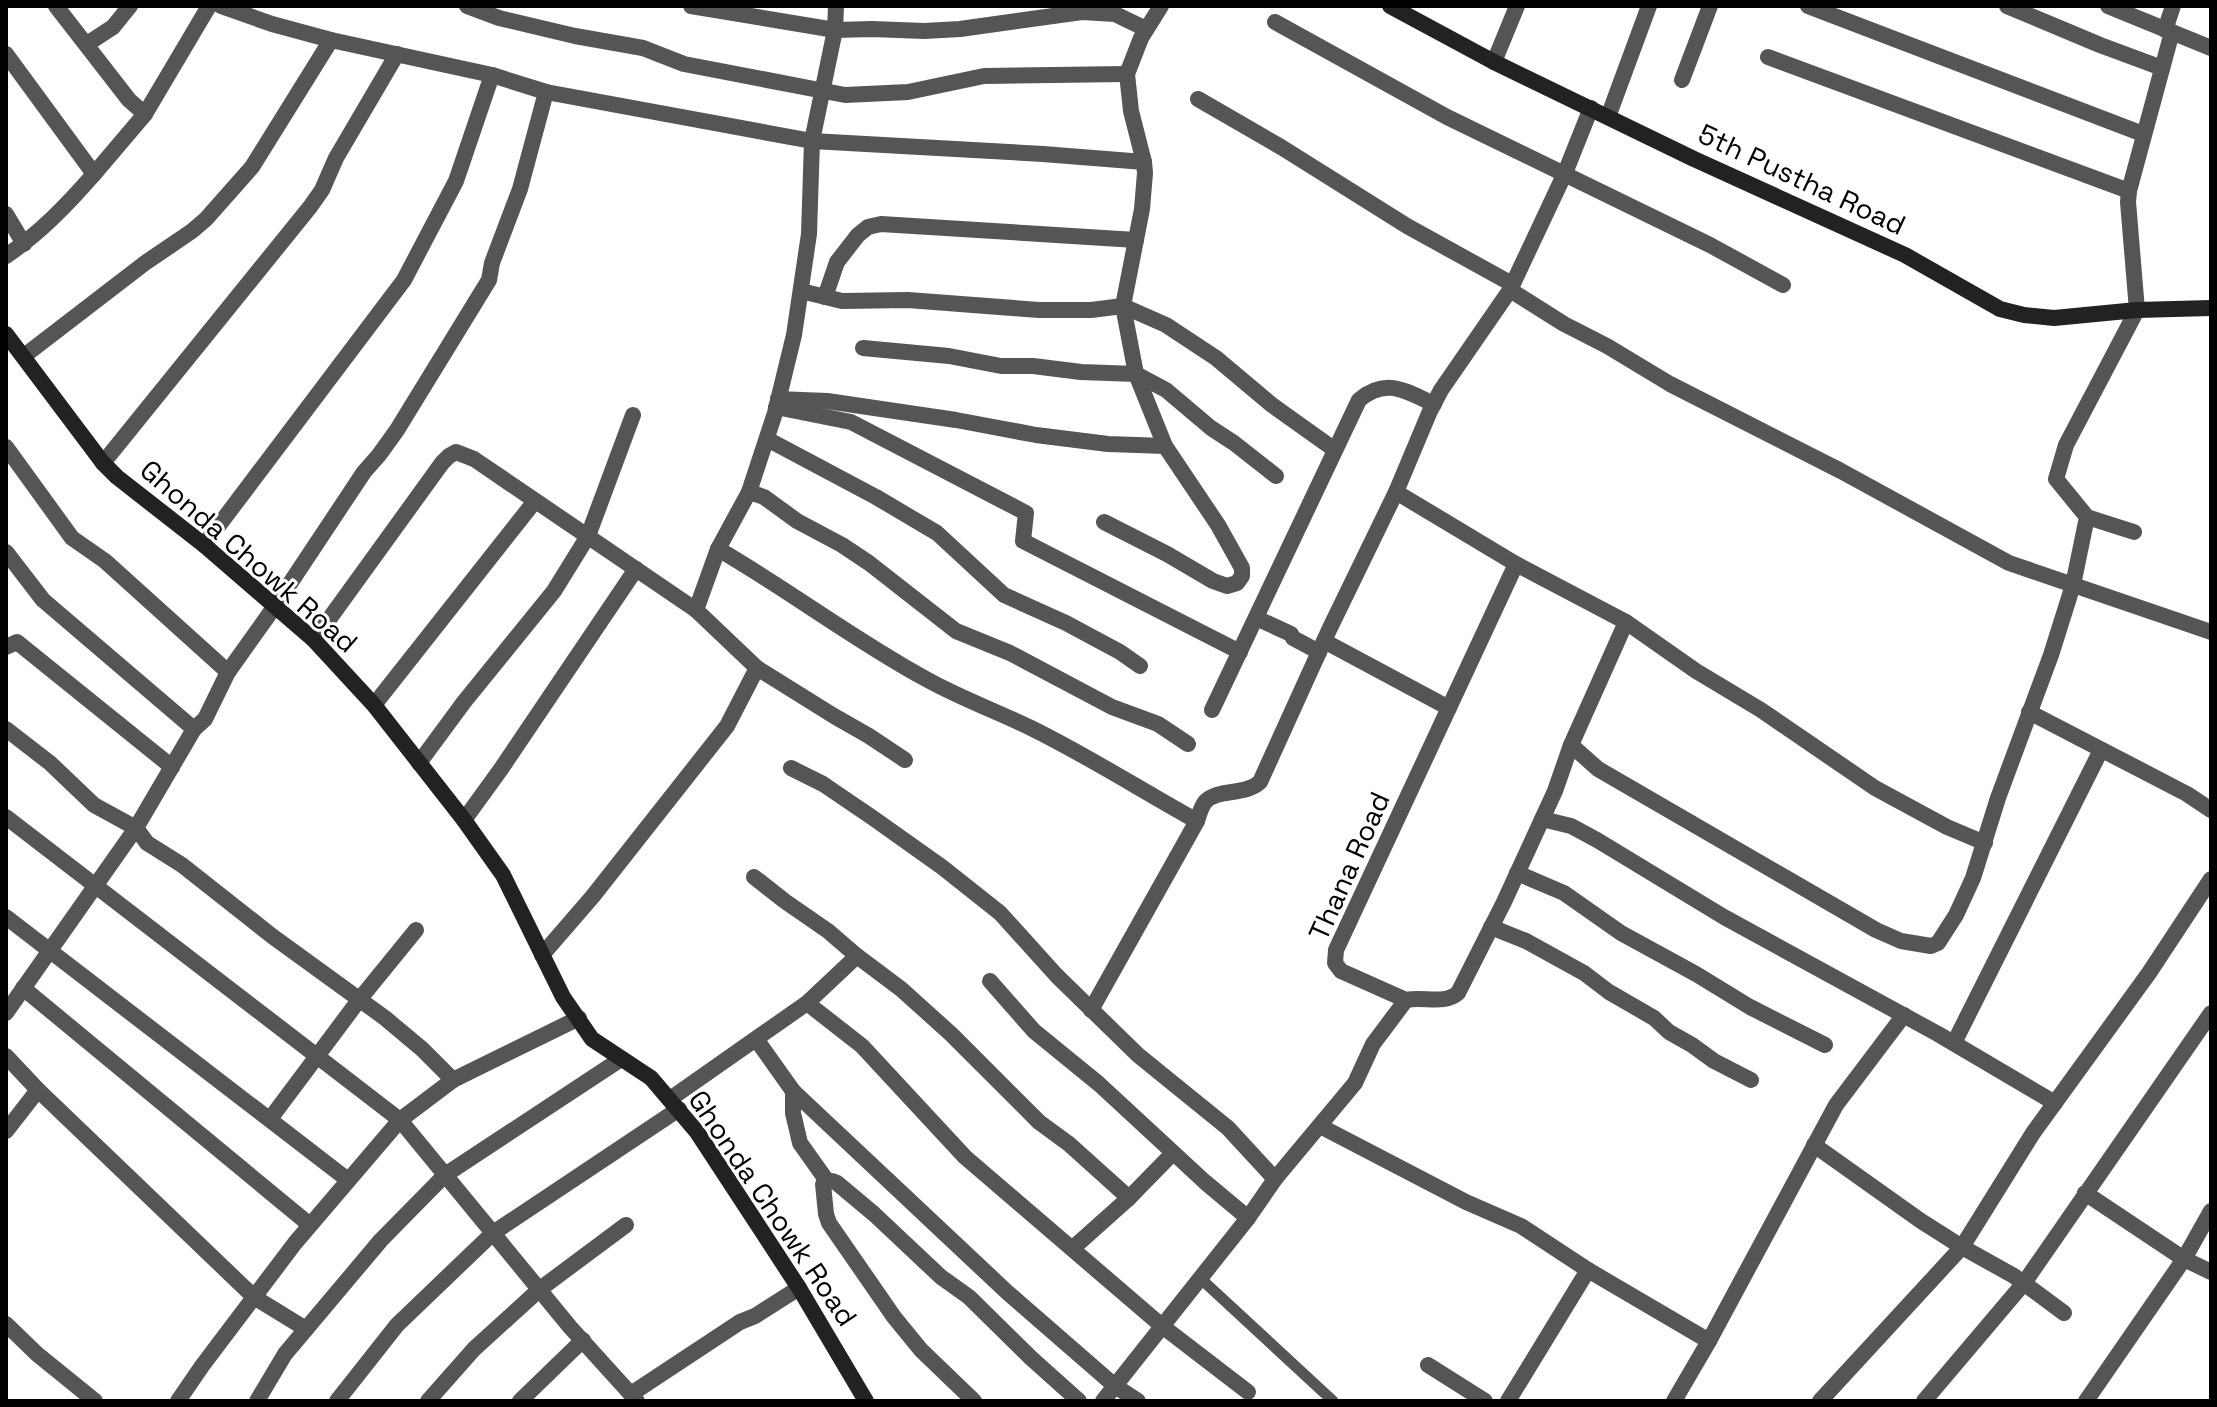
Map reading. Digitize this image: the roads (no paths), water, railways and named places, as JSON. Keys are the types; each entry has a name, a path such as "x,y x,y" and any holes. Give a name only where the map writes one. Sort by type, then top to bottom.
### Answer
{"street":[{"path":"56,6 129,100 145,114"},
{"path":"87,44 113,27 130,6"},
{"path":"6,256 55,217 145,114 209,6"},
{"path":"221,6 331,40 492,75 546,92 812,141 1144,162"},
{"path":"467,6 499,18 643,48 684,64 845,95 908,92 984,76 1127,74"},
{"path":"691,6 835,30 960,29 1082,12 1115,14 1146,29"},
{"path":"696,610 718,549 749,492 767,439 794,335 809,234 812,141 835,30 836,6"},
{"path":"1104,522 1213,581 1227,586 1237,583 1242,576 1242,568 1218,525 1165,446 1136,374 1123,306 1142,209 1144,162 1131,111 1127,74 1146,29 1161,6"},
{"name":"5th Pustha Road","path":"1390,6 1494,62 1905,255 2000,309 2054,318 2137,310 2211,308"},
{"path":"1494,62 1517,6"},
{"path":"1608,117 1649,6"},
{"path":"1682,80 1710,6"},
{"path":"1808,6 2143,134"},
{"path":"2007,6 2162,68"},
{"path":"2108,6 2211,48"},
{"path":"2134,532 2087,517 2056,479 2066,445 2137,310 2129,191 2162,68 2173,6"},
{"path":"1275,22 1447,117 1710,245 1783,285"},
{"path":"24,356 206,219 252,167 331,40"},
{"path":"6,54 94,174"},
{"path":"103,463 310,207 397,54"},
{"path":"1768,57 2129,191"},
{"path":"204,545 404,280 456,181 492,75"},
{"path":"6,1013 136,828 194,729 205,719 228,672 364,472 397,430 489,280 492,263 520,189 546,92"},
{"path":"1198,99 1511,287 1564,324 1670,384 1841,471 2009,563 2211,632"},
{"path":"1091,1010 1197,821 1202,805 1218,795 1254,787 1260,782 1434,404 1511,287 1565,173 1591,108"},
{"path":"6,214 24,244"},
{"path":"825,297 837,262 858,235 868,227 881,224 1136,240"},
{"path":"801,291 842,301 908,300 1039,310 1091,310 1123,306 1166,325 1216,358 1272,405 1335,450"},
{"name":"Ghonda Chowk Road","path":"6,334 103,463 314,640 374,705 503,875 563,997 592,1039 651,1078 697,1132 799,1288 866,1401"},
{"path":"863,348 949,356 1001,366 1136,374 1166,390 1276,476"},
{"path":"1212,710 1359,400 1371,390 1386,387 1402,390 1434,404"},
{"path":"777,403 827,401 1036,435 1108,444 1165,446"},
{"path":"777,403 851,422 1026,513 1023,541 1240,652"},
{"path":"419,763 554,591 588,536 633,415"},
{"path":"767,439 937,533 1004,595 1066,623 1140,666"},
{"path":"6,447 72,538 105,561 228,672"},
{"path":"314,640 449,456 456,452 474,459 671,596 696,610 757,668 905,760"},
{"path":"749,492 764,497 797,521 856,554 956,631 1010,653 1112,707 1158,724 1188,744"},
{"path":"1396,492 1516,564 1626,622 1875,788 1947,827 1985,843"},
{"path":"374,705 535,501"},
{"path":"1571,745 1598,769 1876,930 1901,941 1931,946 1938,943 1956,915 1973,878 1998,798 2051,655 2073,585 2087,517"},
{"path":"718,549 925,679 1112,770 1197,821"},
{"path":"6,552 43,600 194,729"},
{"name":"Thana Road","path":"1406,1000 1341,971 1335,963 1336,950 1516,564"},
{"path":"464,820 636,569"},
{"path":"1256,618 1291,634 1293,638 1322,646 1449,708"},
{"path":"1103,1401 1248,1218 1275,1179 1355,1083 1373,1044 1406,1000 1417,997 1442,1000 1453,998 1458,993 1555,791 1571,745 1626,622"},
{"path":"6,647 17,642 172,767"},
{"path":"542,955 593,896 727,726 757,668"},
{"path":"2029,712 2187,794 2211,810"},
{"path":"6,729 50,763 94,805 136,828 147,843 182,865 422,1049 453,1080"},
{"path":"1954,1043 2101,750"},
{"path":"791,768 823,784 942,867 1000,913 1091,1010 1138,1055 1228,1128 1275,1179"},
{"path":"6,817 400,1120 634,1398 740,1322 799,1288"},
{"path":"1542,819 1571,826 1724,917 1954,1043 2055,1103"},
{"path":"1517,873 1564,893 1621,933 1750,1007 1825,1045"},
{"path":"754,877 901,989 1039,1122 1069,1144 1129,1198"},
{"path":"1820,1401 1962,1247 2033,1133 2149,973 2211,879"},
{"path":"6,917 348,1180"},
{"path":"1491,927 1526,941 1584,973 1714,1061 1751,1080"},
{"path":"270,1119 416,930"},
{"path":"337,1401 397,1325 493,1233 674,1104 807,1003 857,956"},
{"path":"990,981 1034,1031 1099,1084 1248,1218"},
{"path":"23,988 310,1225"},
{"path":"807,1003 862,1046 965,1157 1162,1326 1248,1392"},
{"path":"1924,1401 2024,1283 2211,1013"},
{"path":"1674,1401 1836,1105 1904,1015"},
{"path":"178,1401 310,1225 400,1120 453,1080 579,1018"},
{"path":"756,1039 793,1091 1008,1293 1115,1386 1138,1401"},
{"path":"6,1056 254,1297 306,1329"},
{"path":"257,1401 285,1354 381,1240 445,1175 621,1059"},
{"path":"6,1131 38,1090"},
{"path":"793,1091 793,1113 800,1143 827,1181"},
{"path":"1320,1126 1466,1202 1521,1226 1588,1270 1709,1341"},
{"path":"1814,1145 1921,1221 2024,1283 2064,1313"},
{"path":"1073,1248 1173,1153"},
{"path":"974,1401 921,1350 894,1317 829,1223 823,1192 823,1184 827,1181 837,1183 874,1214 941,1277 969,1297 1079,1401"},
{"path":"2085,1193 2184,1259 2211,1272"},
{"path":"2086,1401 2184,1259 2211,1211"},
{"path":"428,1401 474,1349 540,1289 626,1225"},
{"path":"1508,1401 1588,1270"},
{"path":"6,1324 37,1354 95,1401"},
{"path":"520,1401 583,1340"},
{"path":"1428,1365 1485,1401"}],"lane":[{"path":"1200,1278 1333,1401"}]}
